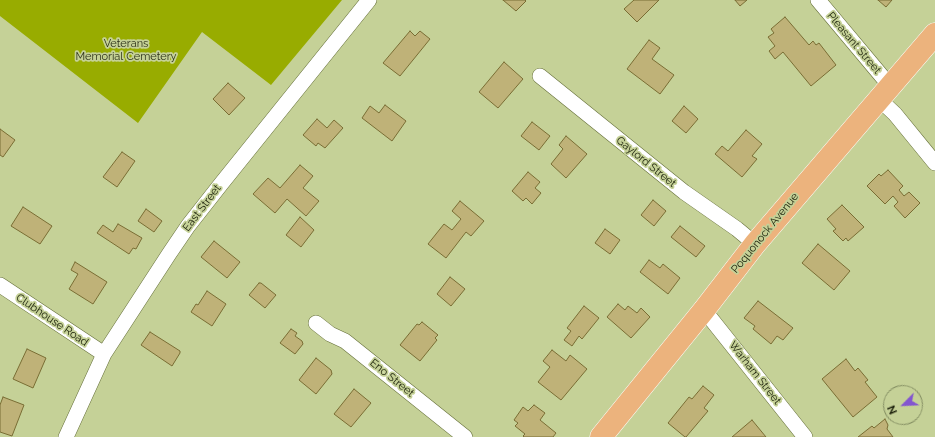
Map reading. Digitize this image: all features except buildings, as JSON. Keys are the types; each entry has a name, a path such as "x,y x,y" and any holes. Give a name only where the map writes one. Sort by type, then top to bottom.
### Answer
{"main road":[{"name":"Poquonock Avenue","path":"601,437 704,310 755,244 935,34"}],"street":[{"name":"East Street","path":"66,437 104,354 188,226 368,0"},
{"name":"Pleasant Street","path":"818,0 885,92 895,114 935,163"},
{"name":"Gaylord Street","path":"540,76 684,192 737,229 755,244"},
{"name":"Clubhouse Road","path":"0,285 104,354"},
{"name":"Warham Street","path":"704,310 805,437"},
{"name":"Eno Street","path":"316,323 330,334 345,341 465,437"}],"green space":[{"name":"Veterans Memorial Cemetery","path":"0,0 342,0 271,85 202,32 138,123 0,16"}]}
